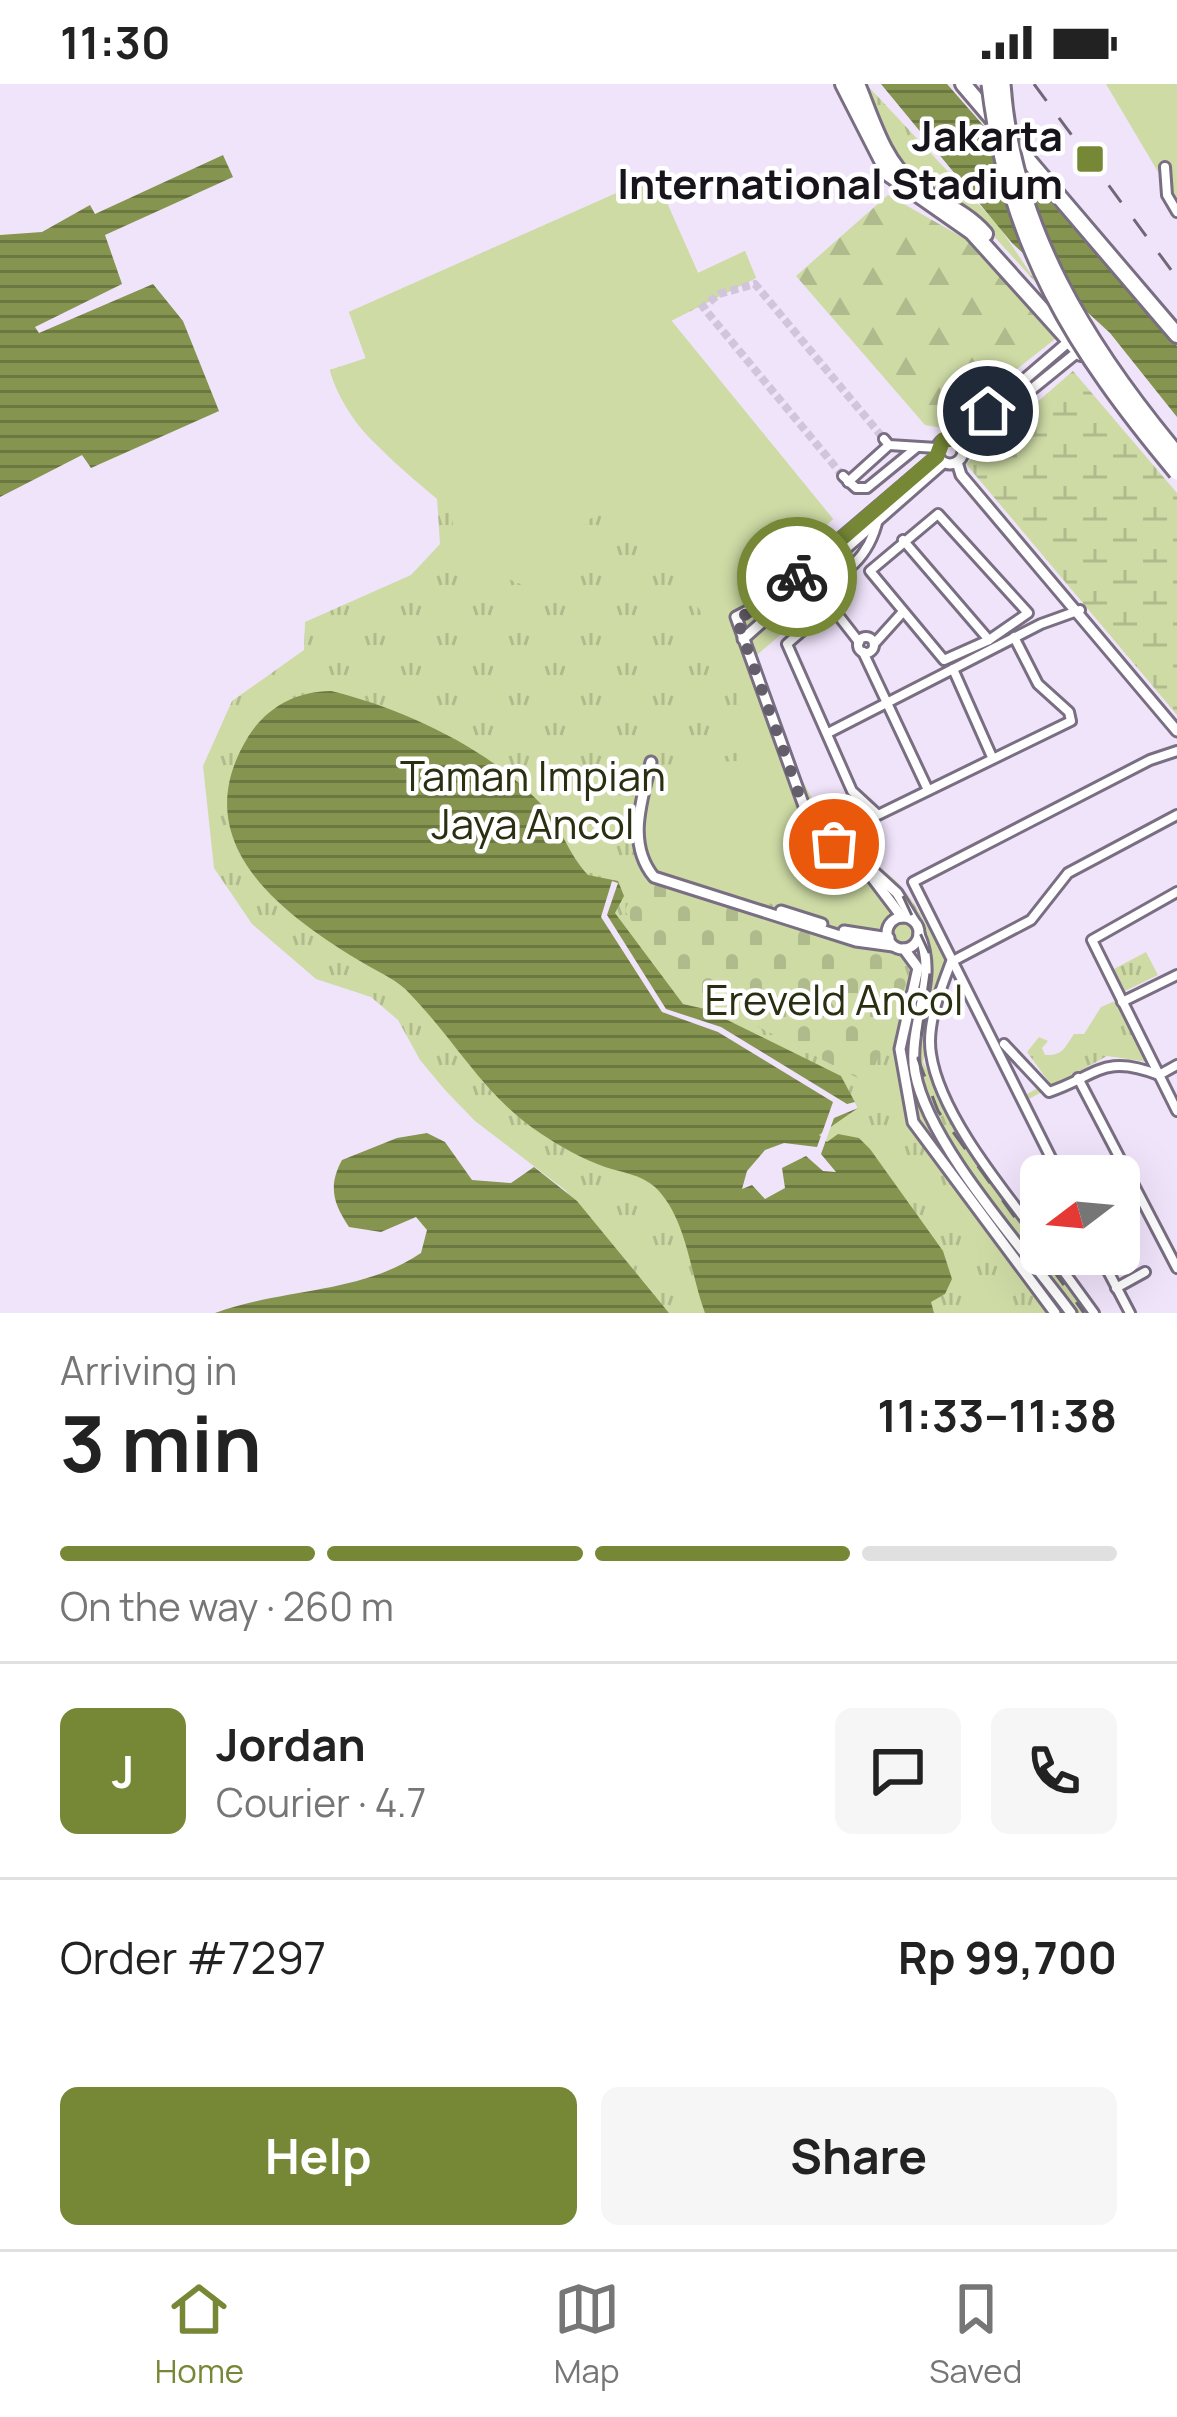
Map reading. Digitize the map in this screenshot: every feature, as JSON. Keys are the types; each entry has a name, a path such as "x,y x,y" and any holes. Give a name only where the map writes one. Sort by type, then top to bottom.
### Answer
{"highway":[{"path":"843,84 885,158 910,183 976,224 1177,470"},
{"path":"856,84 885,158"},
{"path":"990,84 1007,181 1036,264 1086,357 1177,470"},
{"path":"1002,84 1016,169 1057,281 1095,350 1177,453"},
{"path":"965,86 1177,335"},
{"path":"1077,344 1177,453"}],"street":[{"path":"1165,167 1167,195 1177,212"},
{"path":"1077,344 959,442 957,462 961,476 1080,610 1177,730"},
{"path":"959,442 943,440 939,456 798,586 770,605 736,617 808,820 868,872 919,934 928,971 913,1055 922,1107 1071,1313"},
{"path":"916,448 867,488 845,479 887,442 916,448 957,462"},
{"path":"743,639 770,605 939,456"},
{"path":"934,514 944,516 1028,616 943,660 901,614 870,572 934,514"},
{"path":"798,586 828,581 859,560 871,546 878,517"},
{"path":"903,540 989,640"},
{"path":"928,790 866,644 836,607 813,617 787,644 852,791 872,814 928,790 992,757 1063,727 1071,714 1039,684 1014,637"},
{"path":"828,733 1014,637 1080,610"},
{"path":"866,644 901,614"},
{"path":"953,669 992,757"},
{"path":"1049,1155 914,893 918,878 1177,752"},
{"path":"653,762 638,830 641,856 654,877 856,941 895,944 919,934"},
{"path":"1020,1211 980,1156 935,1069 930,1044 951,962 1031,920 1068,873 1177,815"},
{"path":"1177,892 1096,933 1092,940 1177,1111"},
{"path":"908,919 891,922 895,944 918,968 900,1049 909,1111 1055,1313"},
{"path":"1122,1002 1177,975"},
{"path":"1004,1044 1046,1092 1118,1064 1159,1075 1177,1066"},
{"path":"1078,1078 1177,1268"},
{"path":"958,1182 969,1174"},
{"path":"1117,1288 1144,1272"},
{"path":"1066,1275 1094,1313"},
{"path":"1110,1275 1130,1313"}],"green space":[{"path":"866,84 998,225 1039,286 973,213 911,178 889,146"},
{"path":"1106,84 1177,84 1177,204"},
{"name":"Taman Impian Jaya Ancol","path":"655,176 698,273 745,251 756,278 671,321 833,519 816,535 850,576 752,659 794,762 826,821 841,839 904,889 946,961 923,1062 977,1163 1020,1222 1020,1275 1059,1275 1087,1313 669,1313 565,1190 475,1121 445,1090 420,1060 398,1020 371,997 316,979 252,924 214,868 203,766 232,701 304,650 305,622 411,575 440,544 437,499 373,441 337,389 330,370 366,358 349,312"},
{"path":"655,176 698,273 745,251 756,278 671,320 833,519 752,594 778,636 752,659 786,746 818,809 847,844 902,887 884,904 877,935 654,869 642,832 658,765 738,761 745,746 746,731 728,668 688,592 649,550 601,513 588,520 556,585 546,582 533,589 483,569 458,570 450,559 453,517 446,491 433,476 388,453 369,437 333,381 330,370 366,359 349,312"},
{"path":"888,195 969,241 1055,339 942,428 925,425 796,276"},
{"path":"1073,371 1177,493 1177,715 966,464"},
{"name":"Ereveld Ancol","path":"650,883 900,959 906,984 873,1071 858,1078 673,983 625,911 631,895"},
{"path":"1146,952 1158,975 1125,991 1114,969"},
{"path":"1115,1001 1148,1062 1107,1056 1029,1099 1027,1094 1049,1082 1027,1052 1039,1037 1048,1041 1042,1048 1045,1055 1060,1052 1074,1034 1084,1034 1101,1007"}],"shaded area":[{"path":"881,84 947,84 1177,346 1177,417 1110,333 1012,243"},
{"path":"223,155 233,177 105,235 122,284 35,327 39,333 153,284 183,321 219,411 91,468 82,455 0,497 0,235 42,232 90,205 95,214"},
{"path":"331,691 417,720 497,766 542,805 588,875 618,881 624,896 615,913 683,1004 705,1009 841,1076 858,1108 819,1135 827,1142 838,1134 859,1138 943,1251 952,1279 945,1294 931,1302 934,1313 705,1313 681,1230 655,1187 571,1152 520,1118 405,989 334,945 275,899 251,872 235,842 227,810 231,775 248,737 273,710 306,694"},
{"path":"427,1133 445,1142 472,1180 511,1183 534,1167 577,1201 669,1313 215,1313 373,1276 421,1253 427,1230 416,1217 381,1232 349,1227 336,1202 334,1186 342,1160 397,1138"}],"pier":[{"path":"612,881 618,883 607,915 666,1009 721,1027 847,1104 855,1102 858,1108 834,1118 821,1154 836,1172 823,1171 806,1156 782,1168 785,1188 765,1199 752,1185 742,1189 747,1171 765,1150 784,1143 817,1147 833,1102 718,1032 662,1012 601,917"}],"tunnel":[{"path":"843,476 703,307 719,294 755,284 884,439"}],"railway":[{"path":"1034,84 1177,278"},
{"path":"903,896 932,959 918,1059 938,1111 1084,1313"}],"way so far":[{"path":"797,577 752,613 736,617 808,820 834,844"}],"place":[{"name":"Jakarta International Stadium","path":"1090,159"}],"route":[{"path":"797,577 937,456 939,443 956,439 988,411"}]}
